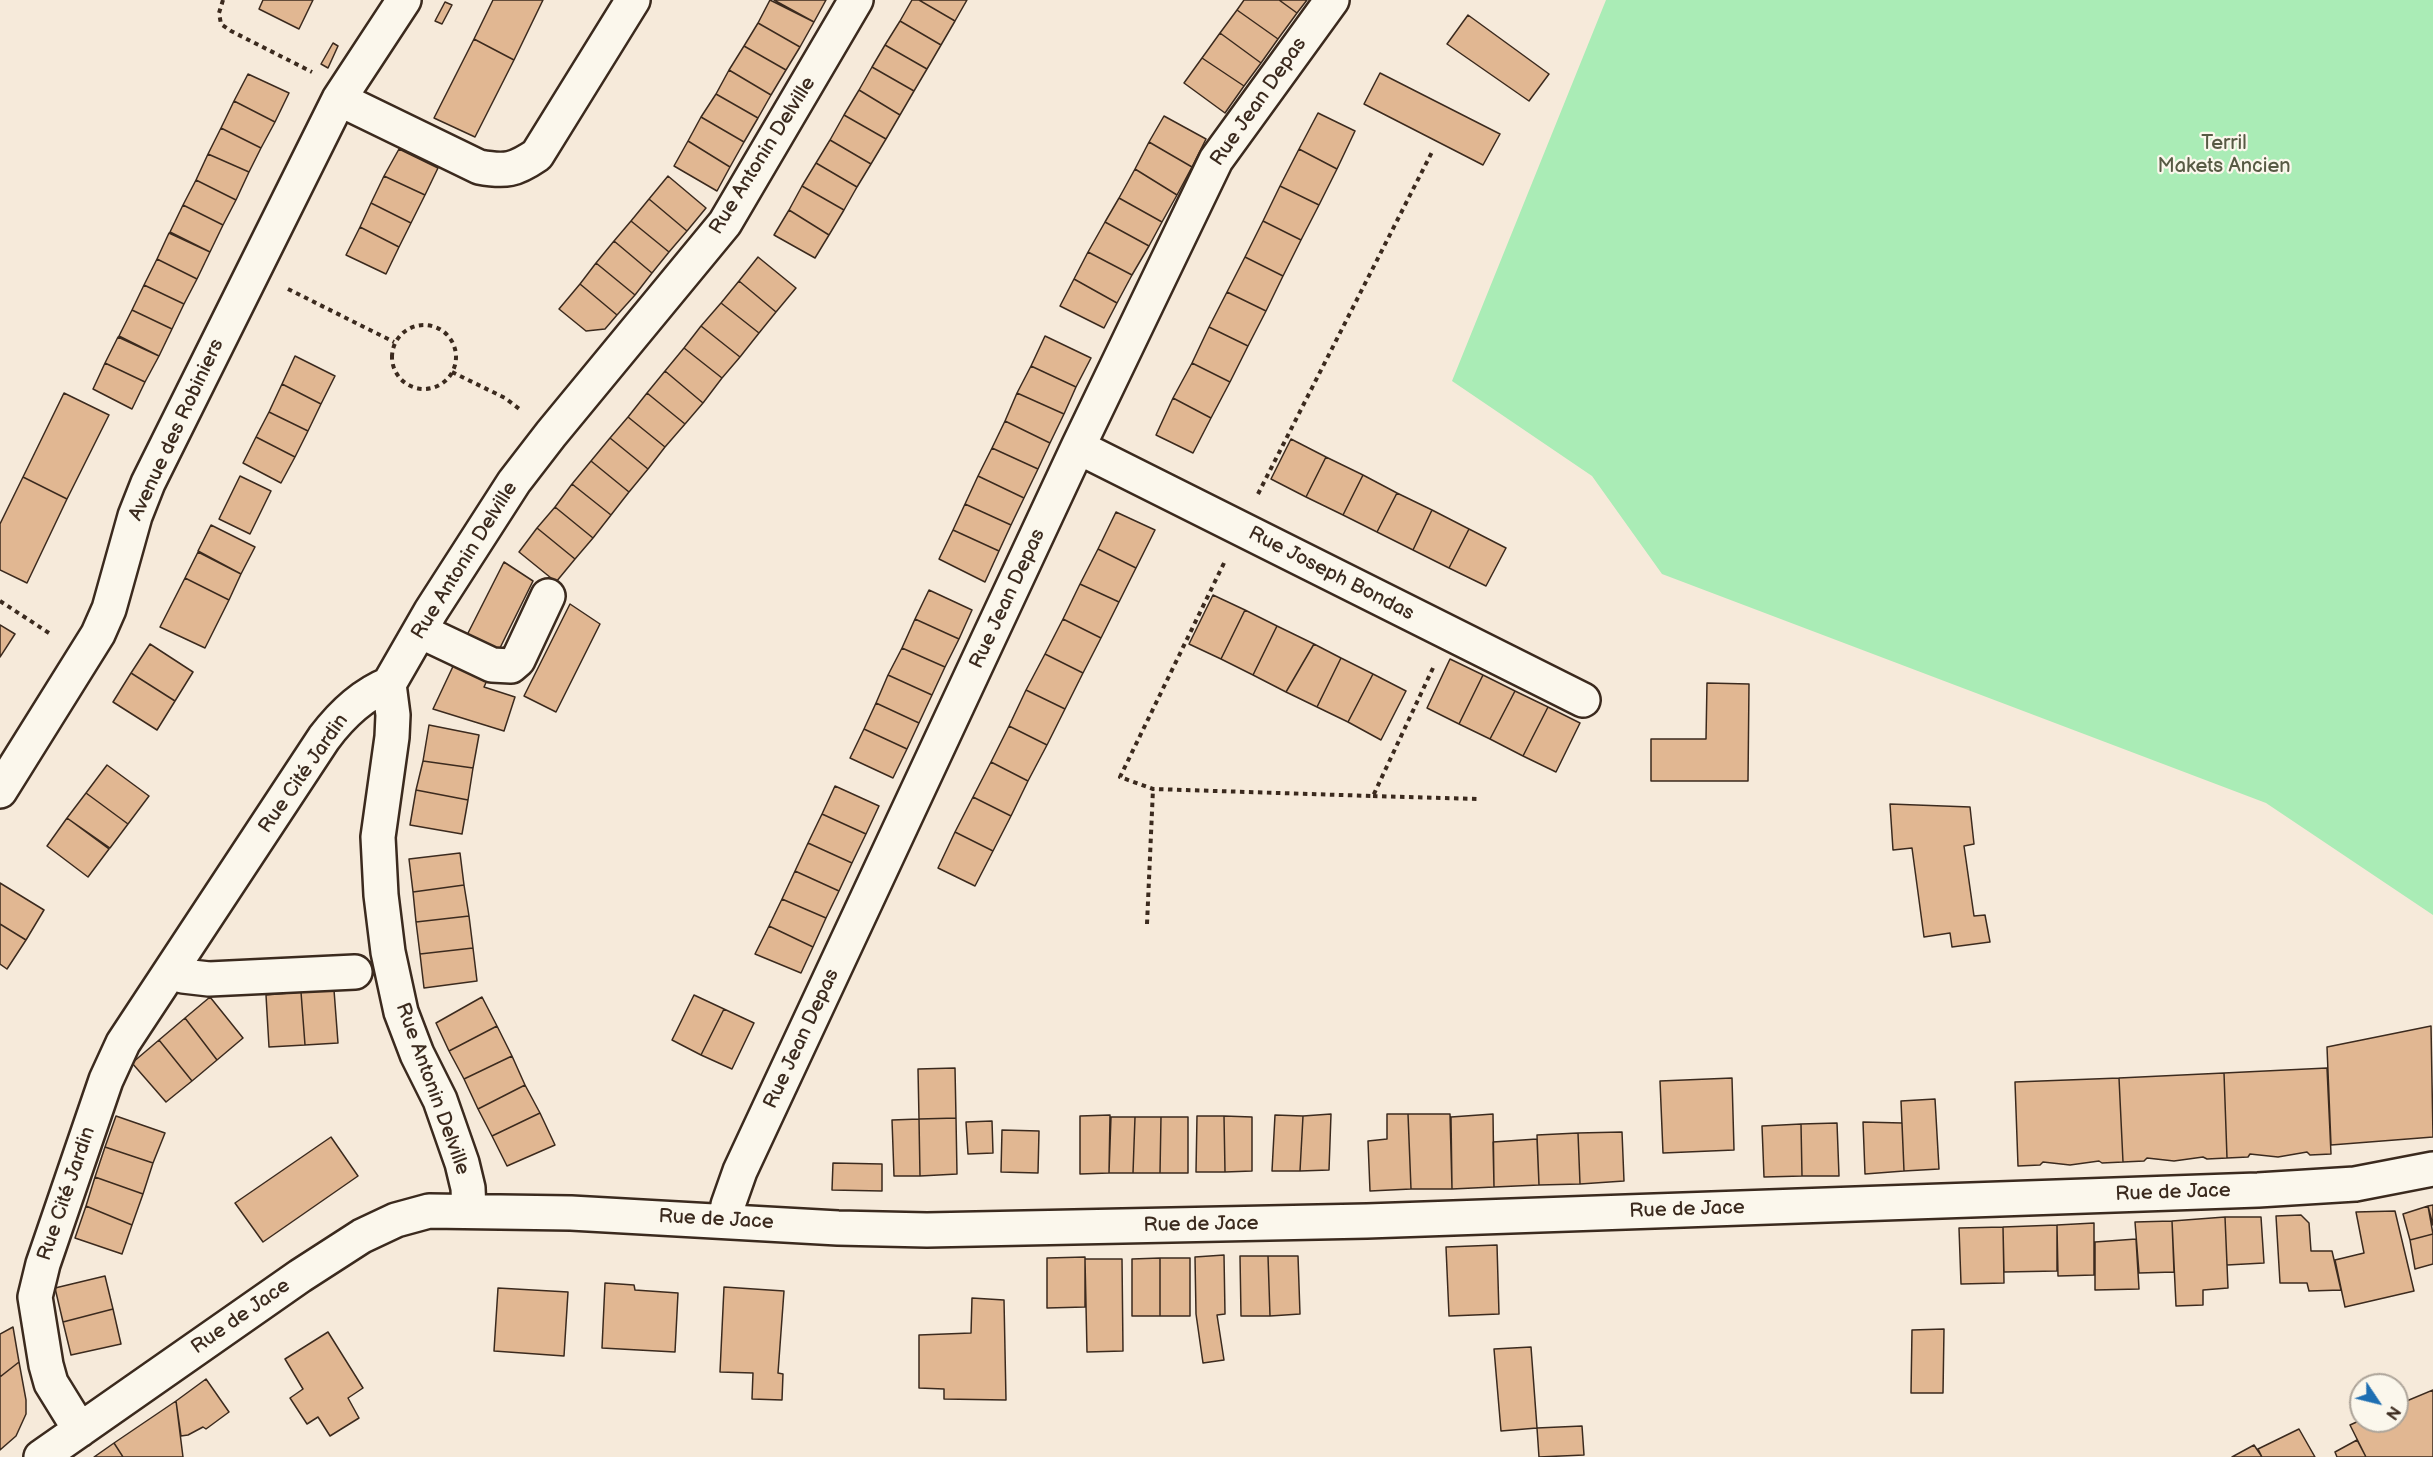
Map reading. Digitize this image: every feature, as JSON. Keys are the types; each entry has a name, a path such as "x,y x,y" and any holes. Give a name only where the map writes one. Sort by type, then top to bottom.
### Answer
{"street":[{"name":"Avenue des Robiniers","path":"0,790 85,656 109,609 131,526 148,483 342,94 404,0"},
{"path":"342,94 479,167 501,171 520,166 537,155 633,0"},
{"name":"Rue Antonin Delville","path":"470,1210 468,1188 459,1153 440,1100 417,1054 401,1012 388,952 381,895 378,837 392,737 393,716 389,684 514,482 725,223 856,0"},
{"name":"Rue Jean Depas","path":"726,1220 728,1204 740,1171 1078,447 1216,160 1332,0"},
{"name":"Rue Joseph Bondas","path":"1078,447 1583,700"},
{"path":"420,631 492,665 511,666 518,660 548,596"},
{"name":"Rue Cité Jardin","path":"80,1430 51,1383 35,1297 115,1060 123,1043 336,723 371,692 389,684"},
{"path":"172,969 183,976 209,979 355,972"},
{"name":"Rue de Jace","path":"41,1457 300,1276 362,1236 396,1220 429,1211 470,1210 726,1220 838,1228 927,1230 1344,1222 2258,1190 2355,1184 2433,1169"}],"path":[{"path":"223,0 219,13 221,24 342,94"},
{"path":"254,272 394,342"},
{"path":"430,325 440,328 447,334 456,353 452,372 438,386 428,389 408,385 399,379 394,370 391,360 394,342 410,327 430,325"},
{"path":"452,372 505,398"},
{"path":"0,601 85,656"},
{"path":"1147,924 1153,789"},
{"path":"1372,796 1480,799"}],"green space":[{"name":"Terril Makets Ancien","path":"1606,0 2433,0 2433,915 2266,803 1662,574 1592,476 1452,381"}],"building":[{"path":"263,0 313,0 299,29 259,9"},
{"path":"493,0 543,0 514,60 474,39"},
{"path":"770,0 814,22 800,47 758,23"},
{"path":"774,0 826,0 814,22"},
{"path":"912,0 919,0 955,21 941,45 900,21"},
{"path":"919,0 967,0 955,21"},
{"path":"1244,0 1279,0 1297,13 1278,39 1237,10"},
{"path":"1279,0 1307,0 1297,13"},
{"path":"445,2 452,5 442,24 435,21"},
{"path":"1237,10 1278,39 1261,63 1220,33"},
{"path":"1468,15 1549,74 1529,101 1447,44"},
{"path":"900,21 941,45 927,69 885,45"},
{"path":"758,23 800,47 786,70 744,46"},
{"path":"1220,33 1261,63 1244,86 1202,58"},
{"path":"474,39 514,60 475,137 434,118"},
{"path":"333,43 338,46 328,68 321,64"},
{"path":"885,45 927,69 914,91 872,67"},
{"path":"744,46 786,70 771,95 729,70"},
{"path":"1202,58 1244,86 1225,113 1184,83"},
{"path":"872,67 914,91 900,115 859,90"},
{"path":"729,70 771,95 758,118 716,94"},
{"path":"1380,73 1500,134 1483,165 1364,104"},
{"path":"248,74 289,93 275,122 234,101"},
{"path":"859,90 900,115 886,139 844,115"},
{"path":"716,94 758,118 744,142 701,117"},
{"path":"234,101 275,122 261,148 221,128"},
{"path":"1318,113 1355,131 1337,169 1299,149"},
{"path":"844,115 886,139 871,164 830,140"},
{"path":"1164,116 1206,139 1192,167 1149,142"},
{"path":"701,117 744,142 730,167 688,141"},
{"path":"221,128 261,148 249,172 208,154"},
{"path":"830,140 871,164 857,187 816,163"},
{"path":"688,141 730,167 717,191 674,166"},
{"path":"1149,142 1192,167 1177,195 1135,169"},
{"path":"399,149 438,168 425,195 384,176"},
{"path":"1299,149 1337,169 1319,205 1280,186"},
{"path":"208,154 249,172 236,200 196,180"},
{"path":"816,163 857,187 844,210 802,186"},
{"path":"1135,169 1177,195 1162,222 1119,198"},
{"path":"384,176 425,195 411,223 371,203"},
{"path":"668,176 706,208 687,231 649,199"},
{"path":"196,180 236,200 223,225 183,205"},
{"path":"802,186 844,210 829,235 789,210"},
{"path":"1280,186 1319,205 1301,240 1263,221"},
{"path":"1119,198 1162,222 1149,246 1105,222"},
{"path":"649,199 687,231 669,252 631,221"},
{"path":"371,203 411,223 399,247 360,227"},
{"path":"183,205 223,225 210,252 170,232"},
{"path":"789,210 829,235 815,258 774,235"},
{"path":"631,221 669,252 652,273 614,241"},
{"path":"1263,221 1301,240 1283,276 1245,257"},
{"path":"1105,222 1149,246 1132,275 1088,252"},
{"path":"360,227 399,247 386,274 346,255"},
{"path":"169,233 210,252 197,279 157,259"},
{"path":"614,241 652,273 635,295 596,263"},
{"path":"1088,252 1132,275 1117,303 1074,279"},
{"path":"758,257 796,288 776,312 739,281"},
{"path":"1245,257 1283,276 1266,311 1227,292"},
{"path":"157,259 197,279 184,304 144,285"},
{"path":"596,263 635,295 617,315 580,284"},
{"path":"1074,279 1117,303 1104,328 1060,306"},
{"path":"739,281 776,312 759,333 721,303"},
{"path":"580,284 617,315 605,329 586,331 559,309"},
{"path":"144,285 184,304 172,329 132,310"},
{"path":"1227,292 1266,311 1248,346 1209,327"},
{"path":"721,303 759,333 740,357 701,326"},
{"path":"132,310 172,329 159,356 119,336"},
{"path":"701,326 740,357 722,378 684,348"},
{"path":"1209,327 1248,346 1230,382 1192,363"},
{"path":"1045,336 1091,358 1076,387 1031,366"},
{"path":"118,337 159,356 145,382 105,363"},
{"path":"684,348 722,378 703,403 665,371"},
{"path":"295,356 335,376 321,404 282,384"},
{"path":"105,363 145,382 132,409 93,389"},
{"path":"1192,363 1230,382 1211,418 1173,398"},
{"path":"1031,366 1076,387 1064,414 1017,393"},
{"path":"665,371 703,403 685,424 647,393"},
{"path":"282,384 321,404 308,431 269,412"},
{"path":"64,393 109,415 67,499 23,477"},
{"path":"647,393 685,424 665,447 628,417"},
{"path":"1017,393 1064,414 1050,443 1005,421"},
{"path":"1173,398 1211,418 1193,453 1156,435"},
{"path":"269,412 308,431 295,457 256,437"},
{"path":"628,417 665,447 648,469 610,438"},
{"path":"1005,421 1050,443 1038,469 992,448"},
{"path":"256,437 295,457 281,483 243,463"},
{"path":"610,438 648,469 629,492 591,461"},
{"path":"1291,439 1326,457 1306,497 1271,479"},
{"path":"992,448 1038,469 1024,498 978,476"},
{"path":"1326,457 1363,475 1343,515 1306,497"},
{"path":"591,461 629,492 611,515 572,484"},
{"path":"1363,475 1397,493 1377,532 1343,515"},
{"path":"240,476 271,491 250,534 219,519"},
{"path":"978,476 1024,498 1011,525 965,504"},
{"path":"23,477 67,499 27,583 0,570 0,524"},
{"path":"572,484 611,515 593,538 555,507"},
{"path":"1397,493 1432,510 1413,550 1377,532"},
{"path":"965,504 1011,525 999,551 953,530"},
{"path":"555,507 593,538 575,559 537,528"},
{"path":"1432,510 1469,529 1449,568 1413,550"},
{"path":"1116,512 1155,530 1136,568 1098,549"},
{"path":"211,525 255,547 241,574 198,551"},
{"path":"537,528 575,559 556,582 519,552"},
{"path":"1469,529 1506,548 1486,586 1449,568"},
{"path":"953,530 999,551 985,582 939,559"},
{"path":"1098,549 1136,568 1119,602 1080,584"},
{"path":"198,552 241,574 229,600 185,578"},
{"path":"504,562 533,581 497,654 465,639"},
{"path":"185,578 229,600 205,648 160,627"},
{"path":"1080,584 1119,602 1101,638 1063,619"},
{"path":"929,590 972,610 959,639 915,619"},
{"path":"1213,595 1245,610 1221,659 1189,644"},
{"path":"570,604 600,624 556,712 524,696"},
{"path":"1245,610 1277,626 1253,675 1221,659"},
{"path":"915,619 959,639 945,667 902,648"},
{"path":"1063,619 1101,638 1083,673 1045,654"},
{"path":"0,625 15,634 0,657"},
{"path":"1277,626 1314,644 1286,692 1253,675"},
{"path":"150,644 193,672 175,701 131,673"},
{"path":"1314,644 1341,658 1317,707 1286,692"},
{"path":"902,648 945,667 932,695 888,675"},
{"path":"1045,654 1083,673 1065,709 1026,690"},
{"path":"1341,658 1373,674 1348,722 1317,707"},
{"path":"1450,659 1483,675 1459,724 1427,708"},
{"path":"456,660 489,676 484,687 515,697 504,731 433,709"},
{"path":"131,673 175,701 157,730 113,702"},
{"path":"1373,674 1406,691 1381,740 1348,722"},
{"path":"888,675 932,695 919,723 876,703"},
{"path":"1483,675 1515,691 1490,739 1459,724"},
{"path":"1707,683 1749,684 1748,781 1651,781 1651,739 1706,739"},
{"path":"1026,690 1065,709 1047,745 1009,726"},
{"path":"1515,691 1548,707 1523,756 1490,739"},
{"path":"876,703 919,723 907,749 864,729"},
{"path":"1548,707 1580,723 1556,772 1523,756"},
{"path":"429,725 479,735 473,768 423,761"},
{"path":"1009,726 1047,745 1028,781 991,762"},
{"path":"864,729 907,749 893,778 850,758"},
{"path":"423,761 473,768 468,800 416,790"},
{"path":"991,762 1028,781 1011,816 973,797"},
{"path":"107,765 149,796 128,824 86,793"},
{"path":"835,786 879,806 866,834 822,814"},
{"path":"416,790 468,800 462,834 410,825"},
{"path":"86,793 128,824 110,848 67,818"},
{"path":"973,797 1011,816 993,851 955,832"},
{"path":"1890,804 1970,807 1974,844 1964,846 1974,916 1985,915 1990,942 1952,947 1950,933 1924,937 1912,848 1893,850"},
{"path":"822,814 866,834 852,863 808,843"},
{"path":"67,818 109,849 88,877 47,846"},
{"path":"955,832 993,851 975,886 938,868"},
{"path":"808,843 852,863 839,891 795,871"},
{"path":"460,853 464,885 413,892 409,859"},
{"path":"795,871 839,891 826,918 782,899"},
{"path":"0,883 44,910 26,940 0,924"},
{"path":"464,885 469,916 416,922 413,892"},
{"path":"782,899 826,918 813,947 769,926"},
{"path":"469,916 473,948 420,954 416,922"},
{"path":"0,924 26,940 7,969 0,964"},
{"path":"769,926 813,947 801,973 755,954"},
{"path":"473,948 477,981 424,988 420,954"},
{"path":"334,990 338,1043 305,1045 301,992"},
{"path":"301,992 305,1045 269,1047 266,995"},
{"path":"694,995 724,1009 701,1055 672,1040"},
{"path":"210,997 243,1038 217,1060 185,1018"},
{"path":"482,997 497,1026 449,1051 436,1023"},
{"path":"724,1009 754,1023 732,1069 701,1055"},
{"path":"185,1018 217,1060 192,1081 159,1040"},
{"path":"497,1026 512,1056 464,1079 449,1051"},
{"path":"2431,1026 2433,1137 2331,1145 2327,1047"},
{"path":"159,1040 192,1081 166,1102 132,1063"},
{"path":"512,1056 525,1085 478,1109 464,1079"},
{"path":"955,1068 956,1118 919,1119 918,1069"},
{"path":"2327,1068 2331,1154 2310,1155 2307,1152 2278,1157 2250,1154 2248,1157 2227,1158 2224,1073"},
{"path":"2224,1073 2227,1158 2207,1159 2203,1157 2174,1161 2147,1158 2144,1161 2123,1162 2119,1078"},
{"path":"1732,1078 1734,1150 1663,1153 1660,1081"},
{"path":"2119,1078 2123,1162 2102,1163 2099,1161 2070,1165 2043,1162 2040,1165 2018,1166 2015,1082"},
{"path":"525,1085 540,1113 492,1136 478,1109"},
{"path":"1935,1099 1939,1169 1904,1171 1901,1101"},
{"path":"540,1113 555,1145 507,1166 492,1136"},
{"path":"1331,1114 1329,1170 1300,1171 1303,1116"},
{"path":"1387,1114 1408,1114 1411,1189 1370,1191 1368,1141 1387,1139"},
{"path":"1408,1114 1450,1114 1452,1189 1411,1189"},
{"path":"1493,1114 1494,1187 1452,1189 1451,1117"},
{"path":"1110,1115 1109,1173 1080,1174 1080,1116"},
{"path":"1275,1115 1303,1116 1300,1171 1272,1171"},
{"path":"116,1116 165,1133 153,1163 105,1147"},
{"path":"1197,1116 1224,1116 1225,1172 1196,1172"},
{"path":"1224,1116 1252,1117 1252,1171 1225,1172"},
{"path":"1111,1117 1135,1117 1133,1173 1109,1173"},
{"path":"1135,1117 1161,1117 1160,1173 1133,1173"},
{"path":"1161,1117 1188,1117 1188,1173 1160,1173"},
{"path":"956,1118 957,1174 920,1176 919,1119"},
{"path":"919,1119 920,1176 894,1176 892,1120"},
{"path":"992,1121 993,1153 968,1154 966,1122"},
{"path":"1863,1122 1902,1123 1904,1171 1865,1174"},
{"path":"1837,1123 1839,1176 1802,1176 1801,1124"},
{"path":"1801,1124 1802,1176 1764,1177 1762,1126"},
{"path":"1002,1130 1039,1131 1038,1173 1001,1172"},
{"path":"1622,1132 1624,1181 1580,1184 1578,1133"},
{"path":"1578,1133 1580,1184 1539,1185 1537,1135"},
{"path":"331,1137 358,1176 263,1242 235,1203"},
{"path":"1537,1139 1539,1185 1494,1187 1493,1142"},
{"path":"105,1147 153,1163 143,1194 95,1177"},
{"path":"833,1163 882,1164 882,1191 832,1190"},
{"path":"95,1177 143,1194 132,1225 86,1206"},
{"path":"2433,1205 2433,1225 2428,1206"},
{"path":"86,1206 132,1225 122,1254 75,1238"},
{"path":"2428,1206 2433,1234 2410,1240 2403,1214"},
{"path":"2395,1211 2414,1291 2345,1307 2335,1260 2364,1253 2356,1212"},
{"path":"2301,1215 2309,1223 2311,1251 2332,1251 2341,1290 2309,1291 2307,1283 2280,1283 2276,1216"},
{"path":"2225,1217 2228,1288 2203,1290 2203,1305 2176,1306 2172,1221"},
{"path":"2225,1217 2261,1217 2264,1263 2227,1265"},
{"path":"2172,1221 2174,1272 2139,1273 2135,1222"},
{"path":"2094,1223 2094,1275 2058,1276 2057,1225"},
{"path":"2057,1225 2057,1271 2004,1272 2003,1227"},
{"path":"2003,1227 2004,1283 1961,1284 1959,1228"},
{"path":"2433,1234 2433,1264 2415,1269 2410,1240"},
{"path":"2136,1239 2139,1289 2095,1290 2095,1242"},
{"path":"1497,1245 1499,1314 1449,1316 1446,1247"},
{"path":"1224,1255 1225,1314 1217,1315 1224,1360 1203,1363 1196,1314 1195,1257"},
{"path":"1240,1256 1268,1256 1270,1316 1241,1316"},
{"path":"1268,1256 1298,1256 1300,1314 1270,1316"},
{"path":"1085,1257 1085,1307 1047,1308 1047,1258"},
{"path":"1160,1258 1160,1316 1132,1316 1132,1259"},
{"path":"1160,1258 1190,1258 1190,1316 1160,1316"},
{"path":"1085,1259 1122,1259 1123,1351 1087,1352"},
{"path":"105,1276 113,1309 63,1322 55,1288"},
{"path":"605,1283 634,1285 635,1290 678,1293 675,1352 602,1348"},
{"path":"724,1287 784,1291 778,1373 783,1374 782,1400 752,1399 753,1373 720,1372"},
{"path":"498,1288 568,1292 564,1356 494,1351"},
{"path":"972,1298 1004,1300 1006,1400 944,1399 944,1389 919,1388 919,1335 971,1333"},
{"path":"113,1309 121,1344 71,1355 63,1322"},
{"path":"13,1327 19,1362 0,1377 0,1334"},
{"path":"1944,1329 1943,1393 1911,1393 1912,1330"},
{"path":"328,1332 363,1388 348,1398 359,1418 330,1436 318,1417 307,1424 290,1398 303,1389 285,1359"},
{"path":"1531,1347 1537,1428 1501,1431 1494,1349"},
{"path":"19,1362 26,1400 26,1414 16,1436 0,1450 0,1377"},
{"path":"206,1379 229,1412 206,1429 203,1427 181,1436 176,1401"},
{"path":"2433,1390 2433,1457 2366,1457 2354,1433 2409,1433 2409,1400"},
{"path":"176,1401 183,1457 123,1457 114,1443"},
{"path":"1582,1426 1584,1455 1539,1457 1537,1428"},
{"path":"2299,1429 2315,1457 2262,1457 2258,1449"},
{"path":"2357,1440 2366,1457 2337,1457 2335,1452"},
{"path":"114,1443 123,1457 94,1457"},
{"path":"2254,1445 2262,1457 2232,1457"}]}
